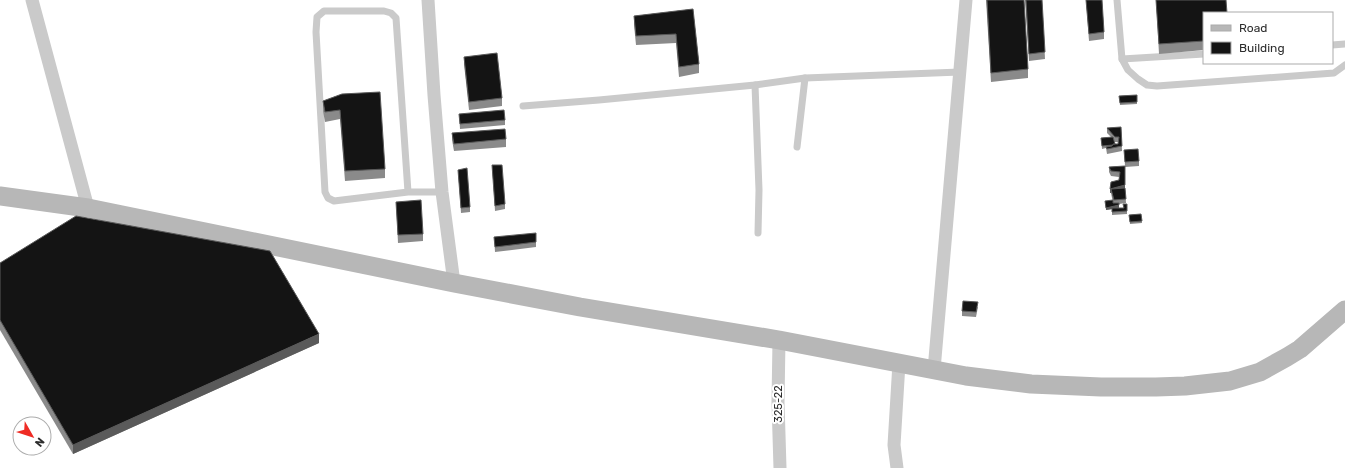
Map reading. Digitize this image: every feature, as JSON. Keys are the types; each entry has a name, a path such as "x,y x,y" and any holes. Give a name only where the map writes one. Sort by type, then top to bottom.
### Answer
{"street":[{"path":"32,0 88,208"},
{"path":"428,0 442,192 454,283"},
{"path":"934,370 966,0"},
{"path":"0,196 88,208 126,219 223,240 620,315 779,340 934,370 999,380 1064,386 1156,387 1215,383 1245,377 1274,365 1300,348 1345,310"},
{"name":"325-22","path":"779,340 778,402 780,468"},
{"path":"897,468 894,445 899,363"}],"lane":[{"path":"1117,0 1122,59 1128,70 1147,85 1157,86 1334,73 1345,64"},
{"path":"408,192 396,18 391,13 384,11 324,11 317,17 316,32 325,192 328,198 334,201 408,192 442,192"},
{"path":"1333,45 1345,44"},
{"path":"1122,59 1203,54"},
{"path":"523,106 599,100 805,78 960,72"},
{"path":"797,147 805,78"},
{"path":"755,84 759,190 758,233"}],"building":[{"path":"987,0 1024,0 1028,69 991,73"},
{"path":"1026,0 1042,0 1045,52 1029,54"},
{"path":"1086,0 1102,0 1104,32 1089,34"},
{"path":"1156,0 1226,0 1227,12 1203,12 1203,41 1159,44"},
{"path":"693,9 699,64 679,67 676,34 636,36 634,16"},
{"path":"497,53 502,98 469,102 464,57"},
{"path":"380,92 385,169 345,171 340,110 325,112 323,101 342,94"},
{"path":"1137,95 1137,102 1120,103 1119,96"},
{"path":"504,110 505,120 460,124 459,114"},
{"path":"1121,127 1122,146 1107,149 1106,147 1112,146 1113,144 1118,144 1119,137 1115,137 1107,128"},
{"path":"505,129 506,139 454,144 452,133"},
{"path":"1113,137 1115,144 1102,146 1101,138"},
{"path":"1138,149 1139,161 1125,162 1124,150"},
{"path":"492,165 502,165 505,204 495,206"},
{"path":"1125,166 1125,185 1110,189 1111,182 1119,180 1120,172 1111,171 1109,167"},
{"path":"467,168 470,207 461,208 458,170"},
{"path":"1125,188 1126,199 1114,200 1111,189"},
{"path":"421,200 423,234 398,235 396,202"},
{"path":"1113,200 1113,203 1119,203 1119,205 1106,208 1105,201"},
{"path":"1123,204 1127,204 1127,211 1112,212 1112,208 1124,208"},
{"path":"1141,214 1142,221 1130,222 1129,215"},
{"path":"76,216 270,251 319,334 73,445 0,320 0,263"},
{"path":"536,233 536,242 495,247 494,237"},
{"path":"963,301 978,302 976,312 962,311"}]}
